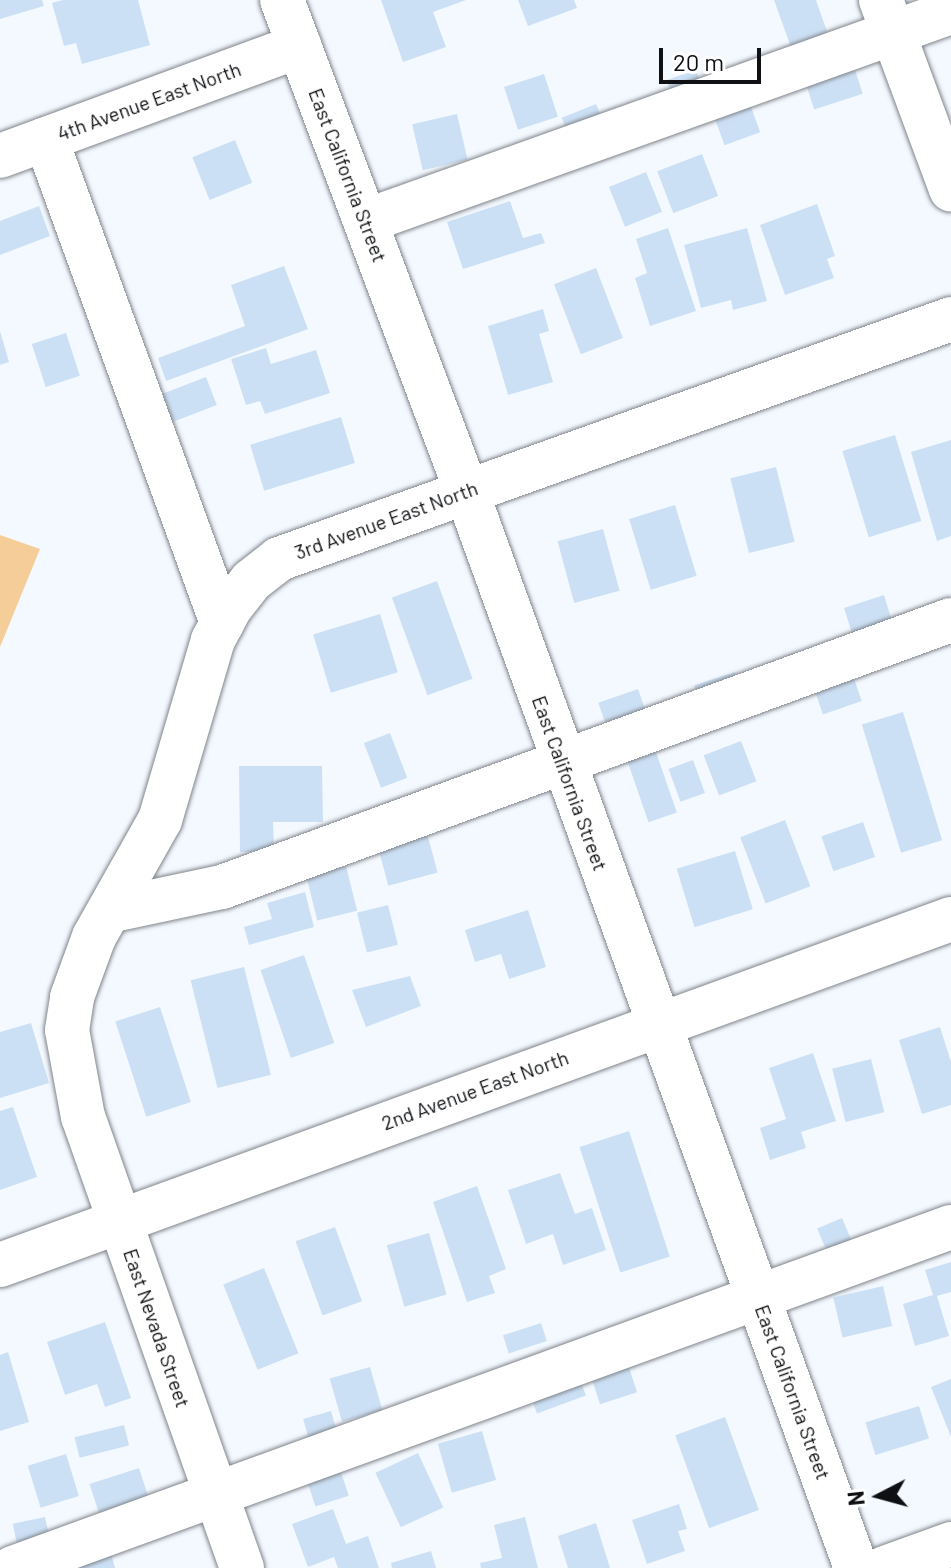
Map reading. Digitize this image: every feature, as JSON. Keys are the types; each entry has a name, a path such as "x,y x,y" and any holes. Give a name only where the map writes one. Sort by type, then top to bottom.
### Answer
{"street":[{"name":"East California Street","path":"282,0 466,490 561,762 660,1023 856,1568"},
{"path":"366,221 887,16 951,12"},
{"path":"887,16 951,189"},
{"name":"4th Avenue East North","path":"0,156 299,46"},
{"path":"46,139 222,623"},
{"name":"3rd Avenue East North","path":"76,1086 67,1030 72,997 109,911 160,820 222,623 251,581 279,559 951,319"},
{"path":"109,911 222,887 951,620"},
{"name":"2nd Avenue East North","path":"0,1265 119,1219 951,919"},
{"name":"East Nevada Street","path":"76,1086 119,1219 242,1568"},
{"path":"13,1568 951,1227"},
{"path":"885,1568 951,1544"}],"shaded area":[{"path":"0,535 40,549 0,647"}],"building":[{"path":"0,0 42,0 44,6 0,19"},
{"path":"63,0 138,0 150,45 82,64 76,43 64,46 52,3"},
{"path":"381,0 466,0 433,12 446,47 403,62"},
{"path":"518,0 574,0 577,8 528,26"},
{"path":"774,0 816,0 830,40 793,53"},
{"path":"696,70 706,99 677,109 667,80"},
{"path":"855,70 863,94 814,110 806,86"},
{"path":"544,74 558,117 518,130 504,87"},
{"path":"596,104 607,131 573,145 562,118"},
{"path":"751,107 760,132 725,145 715,120"},
{"path":"457,114 468,160 423,170 412,124"},
{"path":"235,140 252,183 210,200 192,157"},
{"path":"702,154 718,196 673,213 657,171"},
{"path":"646,172 662,212 625,227 609,187"},
{"path":"510,201 523,238 541,233 545,243 463,269 447,222"},
{"path":"817,204 835,256 827,259 834,278 785,295 760,225"},
{"path":"39,206 50,236 0,255 0,221"},
{"path":"668,228 696,311 650,326 635,278 647,273 636,239"},
{"path":"747,228 767,301 733,310 731,300 701,308 684,245"},
{"path":"284,266 308,329 166,381 158,358 245,326 231,285"},
{"path":"596,268 623,338 581,354 554,284"},
{"path":"543,309 549,331 539,334 553,382 508,395 488,326"},
{"path":"0,331 9,362 0,365"},
{"path":"66,333 80,376 46,387 32,344"},
{"path":"266,348 271,364 316,350 330,393 265,414 260,401 246,405 231,359"},
{"path":"206,377 217,405 162,426 151,398"},
{"path":"341,417 355,463 264,491 250,445"},
{"path":"895,435 921,521 869,537 842,451"},
{"path":"951,440 951,536 937,541 911,452"},
{"path":"776,467 795,542 749,553 730,478"},
{"path":"675,505 697,576 651,590 629,519"},
{"path":"603,529 620,591 574,603 558,541"},
{"path":"437,581 473,679 427,695 392,597"},
{"path":"884,595 896,634 852,633 844,608"},
{"path":"380,614 398,672 331,693 313,634"},
{"path":"850,667 862,701 823,714 811,680"},
{"path":"735,672 741,690 700,703 694,685"},
{"path":"638,689 649,721 609,735 598,703"},
{"path":"903,712 942,840 901,853 862,725"},
{"path":"390,733 407,778 381,788 364,743"},
{"path":"741,741 756,781 719,795 704,755"},
{"path":"656,752 677,813 648,822 628,762"},
{"path":"693,760 705,793 681,802 669,769"},
{"path":"239,766 322,766 323,822 273,822 274,852 240,852"},
{"path":"785,820 810,886 766,903 740,837"},
{"path":"863,822 875,857 833,871 821,836"},
{"path":"427,833 438,873 388,886 378,846"},
{"path":"735,851 753,909 695,927 677,869"},
{"path":"346,866 357,911 317,921 306,876"},
{"path":"305,892 314,927 249,945 244,927 272,919 267,903"},
{"path":"388,905 398,945 367,953 357,913"},
{"path":"528,910 546,967 509,979 501,954 475,962 465,930"},
{"path":"304,955 334,1043 291,1058 261,970"},
{"path":"244,967 271,1075 217,1088 191,980"},
{"path":"410,976 421,1006 366,1027 352,990"},
{"path":"160,1007 191,1102 146,1117 115,1022"},
{"path":"31,1023 49,1083 0,1098 0,1032"},
{"path":"940,1027 951,1062 951,1105 922,1114 899,1040"},
{"path":"813,1053 836,1121 801,1132 806,1148 770,1160 760,1128 786,1119 769,1068"},
{"path":"871,1059 884,1112 845,1122 832,1069"},
{"path":"13,1107 37,1177 0,1190 0,1111"},
{"path":"629,1131 670,1257 620,1273 580,1147"},
{"path":"560,1173 575,1214 592,1208 606,1250 563,1265 553,1234 526,1244 508,1190"},
{"path":"477,1186 506,1269 489,1276 495,1293 467,1302 433,1202"},
{"path":"842,1218 855,1249 830,1260 817,1229"},
{"path":"335,1227 362,1301 323,1316 296,1241"},
{"path":"429,1233 447,1295 404,1307 387,1245"},
{"path":"951,1262 951,1292 937,1296 949,1336 915,1346 903,1304 933,1295 925,1270"},
{"path":"264,1268 298,1353 258,1370 223,1284"},
{"path":"883,1286 892,1326 843,1337 833,1297"},
{"path":"105,1322 131,1398 105,1407 97,1384 65,1395 47,1342"},
{"path":"541,1323 547,1341 509,1353 503,1335"},
{"path":"8,1352 29,1422 0,1431 0,1355"},
{"path":"626,1358 637,1392 600,1404 589,1370"},
{"path":"370,1367 382,1410 342,1422 330,1379"},
{"path":"578,1374 586,1396 537,1413 529,1392"},
{"path":"951,1379 951,1437 931,1387"},
{"path":"919,1406 929,1439 875,1455 865,1422"},
{"path":"331,1411 338,1436 310,1444 303,1419"},
{"path":"725,1417 759,1510 709,1528 675,1435"},
{"path":"124,1425 129,1445 80,1458 75,1437"},
{"path":"482,1431 496,1480 452,1493 438,1444"},
{"path":"418,1453 443,1507 401,1527 375,1473"},
{"path":"66,1454 79,1496 41,1508 28,1466"},
{"path":"139,1468 149,1498 99,1515 90,1484"},
{"path":"341,1472 349,1496 315,1507 308,1483"},
{"path":"679,1504 687,1529 678,1531 685,1551 647,1564 632,1520"},
{"path":"333,1509 346,1544 368,1536 379,1568 338,1568 334,1557 308,1567 292,1524"},
{"path":"45,1517 52,1549 20,1556 13,1524"},
{"path":"525,1517 538,1568 481,1568 480,1563 502,1558 494,1525"},
{"path":"596,1523 610,1568 568,1568 558,1536"},
{"path":"431,1551 436,1568 392,1568 391,1563"},
{"path":"111,1554 115,1568 66,1568"}]}
